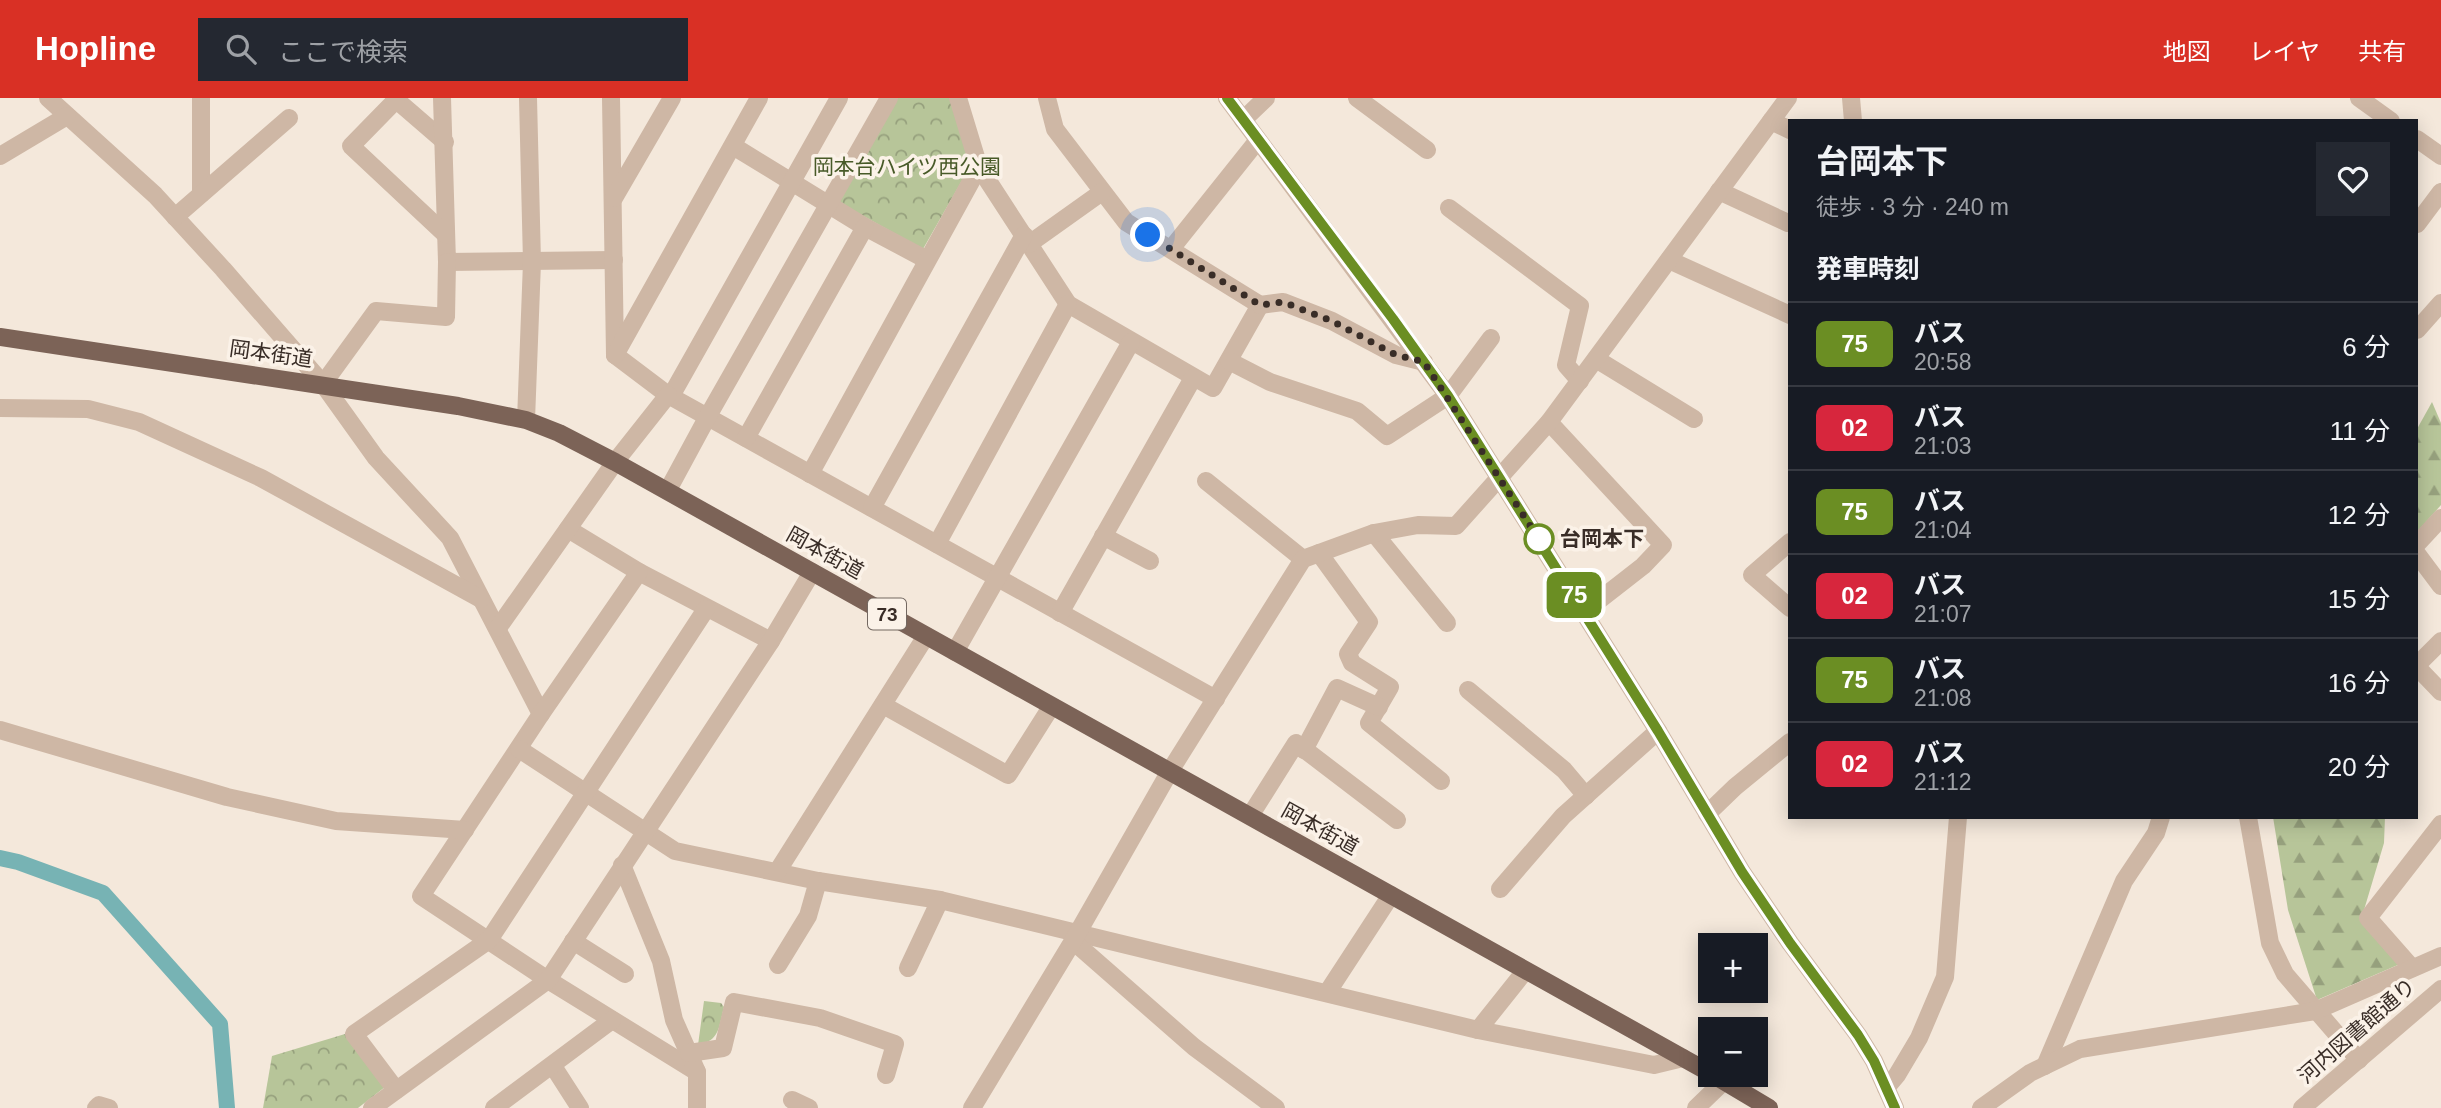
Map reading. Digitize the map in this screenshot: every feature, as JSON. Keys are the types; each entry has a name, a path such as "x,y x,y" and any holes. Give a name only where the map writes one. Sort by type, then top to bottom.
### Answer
{"main road":[{"name":"岡本街道","path":"0,337 481,410 526,420 559,433 668,490 1051,707 1698,1066"},
{"name":"岡本街道","path":"1734,1087 1769,1108"}],"street":[{"path":"48,98 155,195 223,269 323,384 376,458 450,537 541,714"},
{"path":"201,98 201,194"},
{"path":"323,384 376,311 446,317 443,98"},
{"path":"526,420 533,262 528,98"},
{"path":"611,98 615,355"},
{"path":"613,200 672,98"},
{"path":"615,355 759,98"},
{"path":"498,628 615,462 670,396 839,98"},
{"path":"668,490 889,98"},
{"path":"958,98 979,167 1068,304 1213,388 1260,305"},
{"path":"1047,98 1055,129 1126,222 1260,305 1283,302 1332,321 1396,355 1424,362"},
{"path":"1227,98 1448,396 1658,731 1761,902 1858,1035 1895,1108"},
{"path":"1243,120 1266,98"},
{"path":"1357,98 1427,150"},
{"path":"972,1108 1170,772 1311,556 1374,533 1418,525 1456,526 1549,422 1788,98"},
{"path":"1851,98 1853,119"},
{"path":"2358,98 2388,119"},
{"path":"445,142 395,99 351,146 446,235"},
{"path":"0,156 67,116"},
{"path":"175,217 289,118"},
{"path":"1771,121 1788,129"},
{"path":"1171,249 1258,140"},
{"path":"2418,140 2441,156"},
{"path":"733,146 865,227 927,260"},
{"path":"810,474 979,167"},
{"path":"1719,191 1788,223"},
{"path":"872,508 1027,239 1102,192"},
{"path":"2418,223 2441,192"},
{"path":"1449,208 1580,306 1566,365 1580,381"},
{"path":"746,438 865,227"},
{"path":"447,262 614,260"},
{"path":"1669,260 1788,314"},
{"path":"2418,329 2441,303"},
{"path":"937,544 1068,304"},
{"path":"1228,361 1270,382 1357,411 1387,436 1448,396 1491,338"},
{"path":"955,652 1131,342"},
{"path":"615,355 670,396 1216,699"},
{"path":"1596,359 1694,419"},
{"path":"1060,612 1193,378"},
{"path":"0,408 88,410 139,422 261,478 481,599"},
{"path":"1549,422 1663,545 1643,566 1584,612"},
{"path":"1206,481 1311,556 1369,622 1348,654 1352,663 1390,687 1369,723 1441,781"},
{"path":"2418,543 2441,518"},
{"path":"568,529 706,609 771,641"},
{"path":"1374,533 1447,623"},
{"path":"1104,536 1150,561"},
{"path":"1788,544 1752,575 1788,606"},
{"path":"2418,555 2441,586"},
{"path":"639,572 421,896 548,980 697,1072"},
{"path":"372,1108 548,980 771,641 812,572"},
{"path":"396,1090 354,1034 489,940 706,609"},
{"path":"777,872 926,636"},
{"path":"2418,665 2441,641"},
{"path":"2418,667 2441,692"},
{"path":"1304,750 1336,688 1379,707"},
{"path":"1468,690 1564,771 1586,796"},
{"path":"883,705 1008,775 1051,707"},
{"path":"0,730 227,797 337,821 465,830"},
{"path":"1500,889 1563,816 1658,731"},
{"path":"1250,816 1296,743 1397,820"},
{"path":"1707,814 1788,744"},
{"path":"519,749 676,851 818,881 940,900 1075,937 1478,1030 1654,1065 1683,1058"},
{"path":"1886,1088 1898,1075 1919,1038 1944,977 1958,819"},
{"path":"2045,1066 2124,881 2157,833 2160,819"},
{"path":"2248,819 2270,943 2285,974 2359,1060"},
{"path":"2412,968 2368,918 2441,824"},
{"path":"622,864 661,961 674,1020 697,1072 699,1107"},
{"path":"778,965 808,916 818,881"},
{"path":"1327,993 1391,895"},
{"path":"908,968 940,900"},
{"path":"1075,937 1194,1047 1276,1108"},
{"path":"573,940 625,974"},
{"path":"1981,1108 2030,1073 2080,1049 2315,1011 2441,956"},
{"path":"1478,1030 1525,971"},
{"name":"河内図書館通り","path":"2302,1108 2441,989"},
{"path":"689,1053 723,1048 734,1002 820,1018 895,1044 886,1075"},
{"path":"494,1108 612,1020"},
{"path":"553,1066 580,1108"},
{"path":"1696,1108 1708,1087"},
{"path":"792,1100 809,1108"},
{"path":"96,1108 99,1105 109,1108"}],"green space":[{"name":"岡本台ハイツ西公園","path":"883,98 953,98 972,163 923,249 827,196"},
{"path":"2432,402 2441,423 2441,505 2418,531 2418,427"},
{"path":"2273,819 2385,819 2384,843 2361,920 2400,964 2317,1000 2288,910"},
{"path":"704,1001 721,1003 724,1007 715,1036 698,1045"},
{"path":"345,1034 385,1087 358,1108 263,1108 272,1056"}],"waterway":[{"path":"0,858 103,893 220,1024 227,1108"}],"bus line":[{"name":"75","path":"1227,98 1448,396 1658,731 1761,902 1858,1035 1874,1061 1895,1108"}],"place":[{"name":"台岡本下","path":"1539,539"}],"route":[{"path":"1148,235 1260,305 1283,302 1332,321 1396,355 1424,362 1542,544 1539,539"}]}
